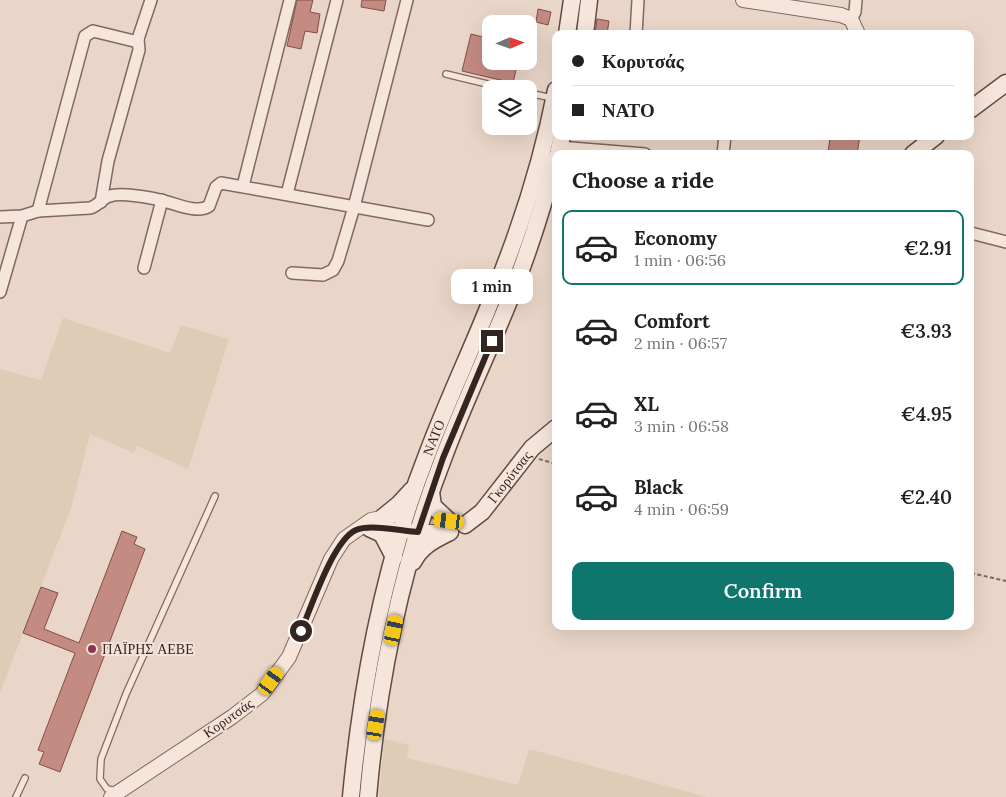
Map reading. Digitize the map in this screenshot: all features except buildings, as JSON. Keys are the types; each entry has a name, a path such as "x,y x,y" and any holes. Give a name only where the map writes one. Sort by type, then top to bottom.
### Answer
{"main road":[{"path":"568,30 572,0"},
{"path":"585,30 589,0"},
{"path":"974,107 1006,83"},
{"name":"ΝΑΤΟ","path":"351,797 359,724 370,660 403,523 427,452 512,247 527,203 552,106"},
{"path":"918,150 930,140"},
{"name":"ΝΑΤΟ","path":"368,797 376,725 404,579 443,458 513,291 552,173"},
{"name":"Γκορύτσας","path":"404,579 418,553 426,544 482,512 526,455 552,432"},
{"path":"382,517 399,504 416,486"},
{"path":"431,492 434,506 455,526"},
{"path":"362,529 382,534 394,557"}],"street":[{"path":"101,202 110,153 139,50 138,39 151,0"},
{"path":"244,186 290,0"},
{"path":"287,194 337,0"},
{"path":"292,273 313,276 324,275 333,270 338,261 407,0"},
{"path":"636,30 638,0"},
{"path":"743,0 841,15 850,19 856,30"},
{"path":"850,19 855,12 856,0"},
{"path":"38,211 85,36 93,31 134,41 138,39"},
{"path":"559,149 576,150"},
{"path":"0,217 22,216 38,211 90,208 110,196 117,195 162,200 202,209 209,206 218,184 244,186 428,220"},
{"path":"144,268 162,200"},
{"path":"0,292 22,216"},
{"path":"974,234 1006,242"},
{"path":"382,517 403,523 455,526"},
{"name":"Κορυτσάς","path":"115,794 232,717 262,694 289,657 331,559 344,540 362,529 371,520 382,517"},
{"path":"362,529 403,523"}],"lane":[{"path":"446,74 482,83"},
{"path":"537,93 552,94"},
{"path":"115,794 106,789 100,779 101,759 126,694 215,496"},
{"path":"16,797 24,778"}],"path":[{"path":"526,455 552,463"},
{"path":"974,574 1006,581"}],"shaded area":[{"path":"63,318 170,353 181,325 229,339 188,469 137,446 134,453 90,434 71,508 0,693 0,369 41,380"},
{"path":"384,739 409,745 407,758 518,785 529,749 707,797 379,797"}],"place":[{"name":"ΠΑΪΡΗΣ ΑΕΒΕ","path":"92,649"}],"route":[{"path":"301,631 331,559 344,540 356,530 369,528 418,532 443,458 492,341"}]}
